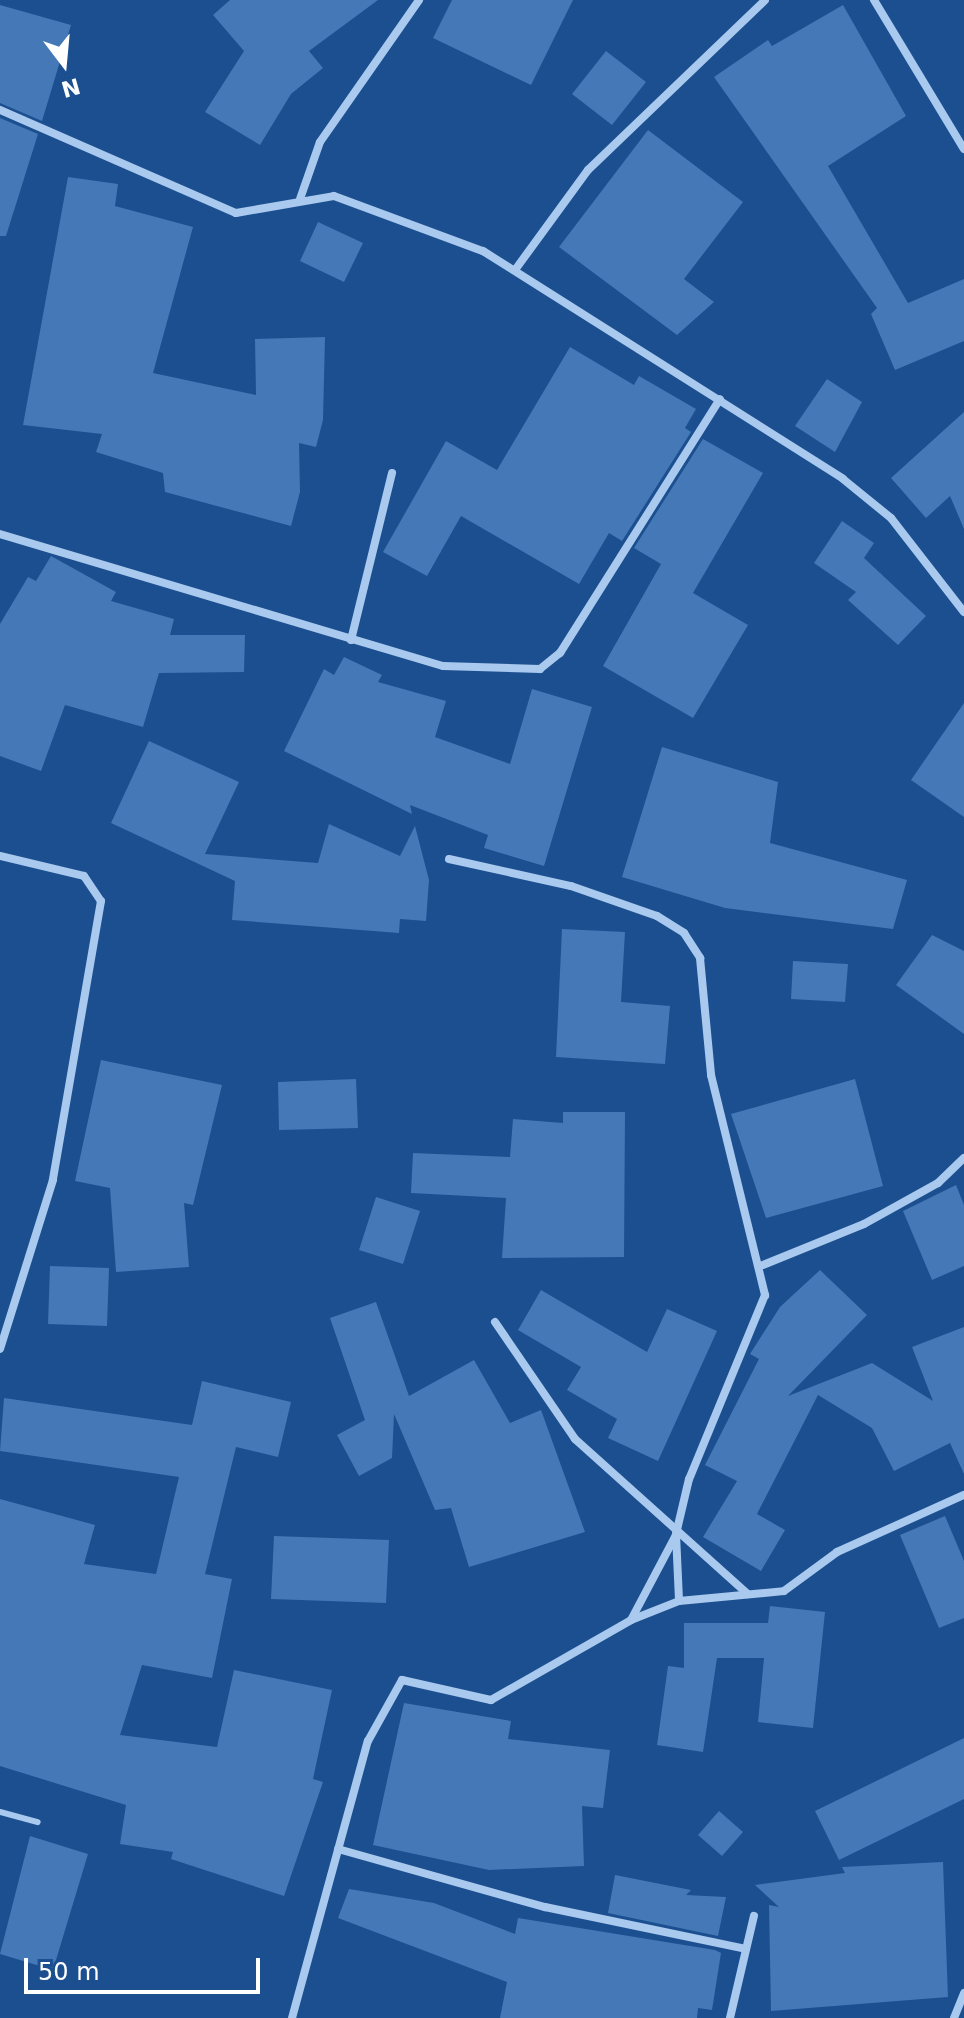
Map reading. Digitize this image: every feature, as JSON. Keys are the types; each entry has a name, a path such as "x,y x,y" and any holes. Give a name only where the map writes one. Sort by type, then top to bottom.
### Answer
{"street":[{"path":"300,199 320,142 419,0"},
{"path":"515,270 588,170 765,0"},
{"path":"874,0 964,149"},
{"path":"0,110 236,213 300,199 334,196 515,270 720,399 891,518 964,612"},
{"path":"0,534 443,666 540,669 560,653 720,399"},
{"path":"351,640 392,473"},
{"path":"0,856 84,876 101,901 53,1180 0,1349"},
{"path":"449,859 571,886 684,933 700,958 711,1075 763,1265 765,1295 711,1418 676,1534 631,1620"},
{"path":"763,1265 864,1224 938,1183 964,1158"},
{"path":"495,1322 575,1439 676,1534 748,1594"},
{"path":"292,2018 368,1741 402,1680 491,1700 631,1620 679,1601 784,1591 837,1552 964,1495"},
{"path":"676,1534 679,1601"},
{"path":"338,1849 545,1907 746,1949"},
{"path":"730,2018 754,1916"},
{"path":"954,2018 964,1993"}],"lane":[{"path":"0,1812 38,1822"}],"building":[{"path":"230,0 378,0 309,51 323,68 291,94 260,145 205,112 244,51 213,15"},
{"path":"452,0 573,0 531,85 433,38"},
{"path":"0,5 71,25 42,121 0,103"},
{"path":"843,5 906,116 828,166 908,303 964,279 964,341 895,370 871,314 877,308 714,77 768,40 772,46"},
{"path":"606,51 646,82 612,125 572,94"},
{"path":"0,118 38,134 6,236 0,236"},
{"path":"648,130 743,202 684,279 714,302 677,335 559,247"},
{"path":"68,177 118,184 115,206 193,227 153,373 256,395 255,339 325,337 323,420 316,447 299,443 300,492 291,526 165,492 163,473 96,452 102,434 23,425"},
{"path":"318,222 363,243 344,282 300,261"},
{"path":"570,347 634,385 639,376 696,409 685,428 691,432 622,541 609,533 579,584 461,516 427,576 383,552 446,441 497,470"},
{"path":"827,379 862,402 835,452 795,426"},
{"path":"964,412 964,529 950,496 926,518 891,478"},
{"path":"703,439 763,473 693,593 748,625 693,718 603,666 661,564 634,548"},
{"path":"842,521 874,543 864,558 926,616 898,645 848,600 856,592 814,563"},
{"path":"51,556 116,592 111,601 174,619 170,635 245,635 244,672 159,673 143,727 65,705 41,771 0,756 0,624 28,577 36,581"},
{"path":"344,657 382,675 378,682 446,701 435,737 510,764 532,689 592,707 544,866 484,848 488,835 410,805 412,814 284,751 324,669 334,675"},
{"path":"964,703 964,817 911,780"},
{"path":"149,741 239,782 205,854 318,863 329,824 400,856 415,826 429,880 426,921 400,919 399,933 232,920 235,881 111,823"},
{"path":"662,747 778,782 770,843 907,880 893,929 725,908 622,877"},
{"path":"562,929 625,932 621,1002 670,1006 665,1064 556,1057"},
{"path":"932,935 964,951 964,1034 896,985"},
{"path":"793,961 848,964 845,1002 791,999"},
{"path":"101,1060 222,1085 193,1205 184,1203 189,1267 116,1272 110,1188 75,1181"},
{"path":"356,1079 358,1128 279,1130 278,1082"},
{"path":"855,1079 883,1186 766,1218 731,1114"},
{"path":"563,1112 625,1112 624,1257 502,1258 506,1198 411,1193 413,1153 510,1157 513,1119 563,1123"},
{"path":"956,1185 964,1205 964,1266 932,1280 903,1211"},
{"path":"376,1197 420,1211 403,1264 359,1250"},
{"path":"50,1266 109,1268 107,1326 48,1324"},
{"path":"820,1270 867,1315 788,1396 872,1363 933,1401 912,1347 964,1327 964,1474 950,1443 894,1471 872,1428 818,1395 757,1514 785,1530 761,1571 703,1537 737,1481 705,1465 759,1359 750,1354 780,1307"},
{"path":"541,1290 647,1352 667,1309 717,1331 658,1461 608,1438 617,1419 567,1390 581,1367 518,1330"},
{"path":"376,1302 409,1396 474,1360 510,1423 541,1410 585,1532 469,1567 451,1508 435,1510 394,1414 392,1458 359,1476 337,1435 365,1420 330,1318"},
{"path":"202,1381 291,1402 278,1457 236,1447 205,1574 232,1579 212,1678 142,1665 120,1735 217,1747 234,1670 332,1690 313,1779 323,1782 284,1896 171,1859 173,1852 120,1844 126,1805 0,1766 0,1499 95,1525 84,1564 156,1574 179,1477 0,1451 4,1398 192,1425"},
{"path":"945,1516 964,1561 964,1618 939,1628 900,1535"},
{"path":"274,1536 389,1540 386,1603 271,1599"},
{"path":"770,1606 825,1612 813,1728 758,1722 764,1658 717,1658 703,1752 657,1745 668,1666 684,1668 684,1623 768,1623"},
{"path":"404,1703 511,1721 508,1739 610,1750 603,1808 582,1806 584,1866 489,1870 373,1845"},
{"path":"964,1738 964,1799 839,1860 815,1811"},
{"path":"719,1811 743,1832 722,1856 698,1835"},
{"path":"30,1836 88,1854 53,1970 0,1954"},
{"path":"943,1862 948,1997 771,2011 769,1905 779,1907 755,1885 845,1873 842,1867"},
{"path":"615,1875 691,1890 686,1895 726,1897 718,1936 608,1913"},
{"path":"349,1889 434,1903 515,1934 518,1918 715,1950 721,1953 712,2010 698,2008 697,2018 500,2018 507,1982 338,1918"}]}
